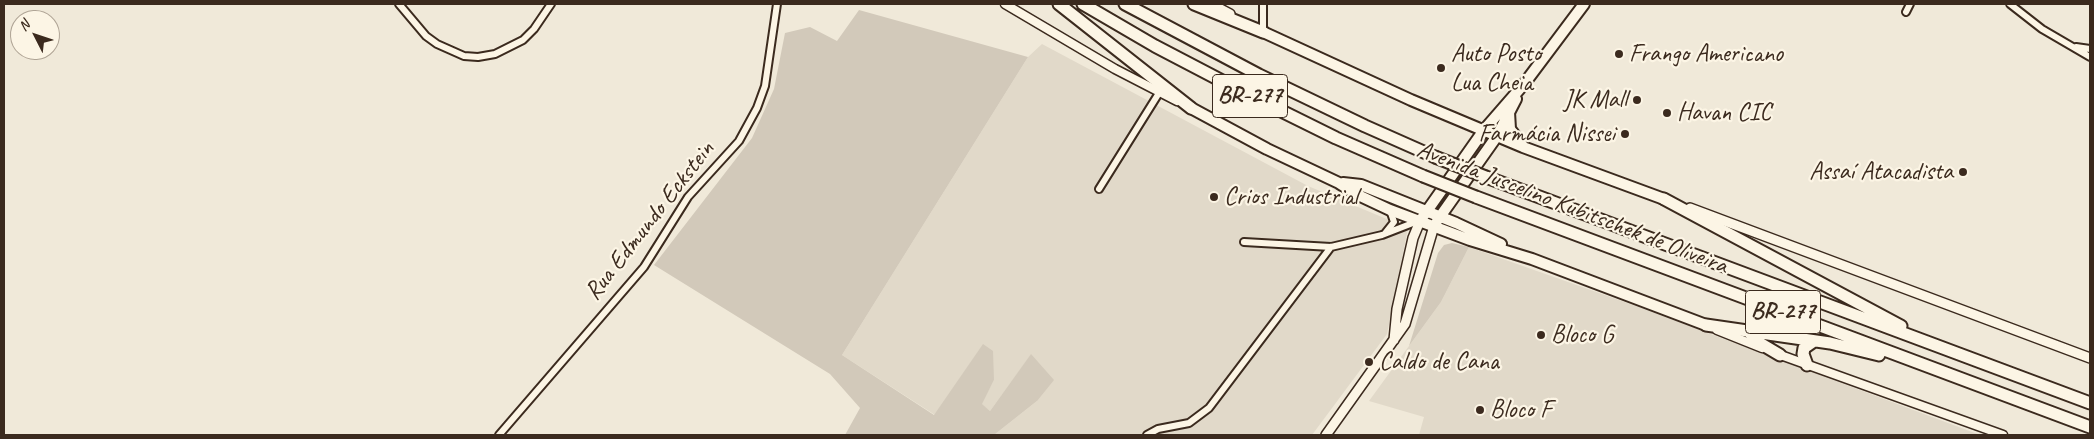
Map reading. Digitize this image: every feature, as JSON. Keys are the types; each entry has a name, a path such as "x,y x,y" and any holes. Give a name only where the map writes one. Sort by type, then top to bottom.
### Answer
{"highway":[{"path":"1059,4 1191,108"},
{"name":"Avenida Juscelino Kubitschek de Oliveira","path":"1083,4 1155,46 1245,93 1336,138 1423,176 2086,426"},
{"name":"Avenida Juscelino Kubitschek de Oliveira","path":"1125,4 1259,75 1435,157 2090,403"},
{"path":"1194,4 1264,32"},
{"path":"1664,199 1940,347"},
{"path":"1706,325 1814,341 1878,355 2086,426"},
{"path":"1749,332 1758,342 1780,355"},
{"path":"1807,365 1803,354 1804,348 1814,341"}],"main road":[{"path":"1211,4 1264,32 1389,91 1523,147 2090,358"},
{"path":"1394,340 1397,309 1413,238 1425,210 1484,130 1524,84 1584,4"},
{"path":"1326,435 1394,340 1410,314 1428,242 1434,226 1497,136 1524,84"},
{"path":"1191,108 1267,149 1339,183 1356,194 1390,210 1470,240 1532,259 1706,325"},
{"path":"1509,112 1510,129 1523,147"},
{"path":"1339,183 1361,185 1425,210 1532,259"}],"street":[{"path":"399,4 421,30 437,44 464,56 478,57 495,54 522,40 534,29 552,4"},
{"name":"Rua Edmundo Eckstein","path":"499,435 644,266 688,197 739,141 757,108 765,86 776,4"},
{"path":"1005,4 1087,53 1191,108"},
{"path":"1263,4 1264,32"},
{"path":"1906,12 1910,4"},
{"path":"2010,4 2037,25 2090,57"},
{"path":"2070,46 2090,49"},
{"path":"1099,189 1159,92"},
{"path":"1382,236 1391,228 1394,222 1390,210"},
{"path":"1244,242 1331,247 1382,236 1420,221"},
{"path":"1147,435 1158,429 1189,422 1209,408 1331,247"},
{"path":"1706,325 1850,382 1914,402 2003,435"}],"shaded area":[{"path":"859,10 1028,57 842,355 934,415 983,344 993,351 994,380 982,404 990,411 1031,354 1054,380 1037,401 994,435 845,435 860,408 830,374 654,265 752,138 774,89 785,33 810,27 837,41"},
{"path":"1042,44 1308,186 1408,228 1387,334 1312,435 994,435 1037,401 1031,355 990,411 981,404 994,380 983,345 935,415 842,355 1028,57"},
{"path":"1452,243 1469,247 1441,302 1409,346 1438,253 1444,245"},
{"path":"1469,247 1636,306 1980,435 1419,435 1424,417 1369,401 1441,302"}],"place":[{"name":"Frango Americano","path":"1619,54"},
{"name":"Auto Posto Lua Cheia","path":"1441,68"},
{"name":"JK Mall","path":"1637,100"},
{"name":"Havan CIC","path":"1667,113"},
{"name":"Farmácia Nissei","path":"1625,134"},
{"name":"Assaí Atacadista","path":"1963,172"},
{"name":"Crios Industrial","path":"1214,197"},
{"name":"Bloco G","path":"1541,335"},
{"name":"Caldo de Cana","path":"1369,362"},
{"name":"Bloco F","path":"1480,410"}]}
